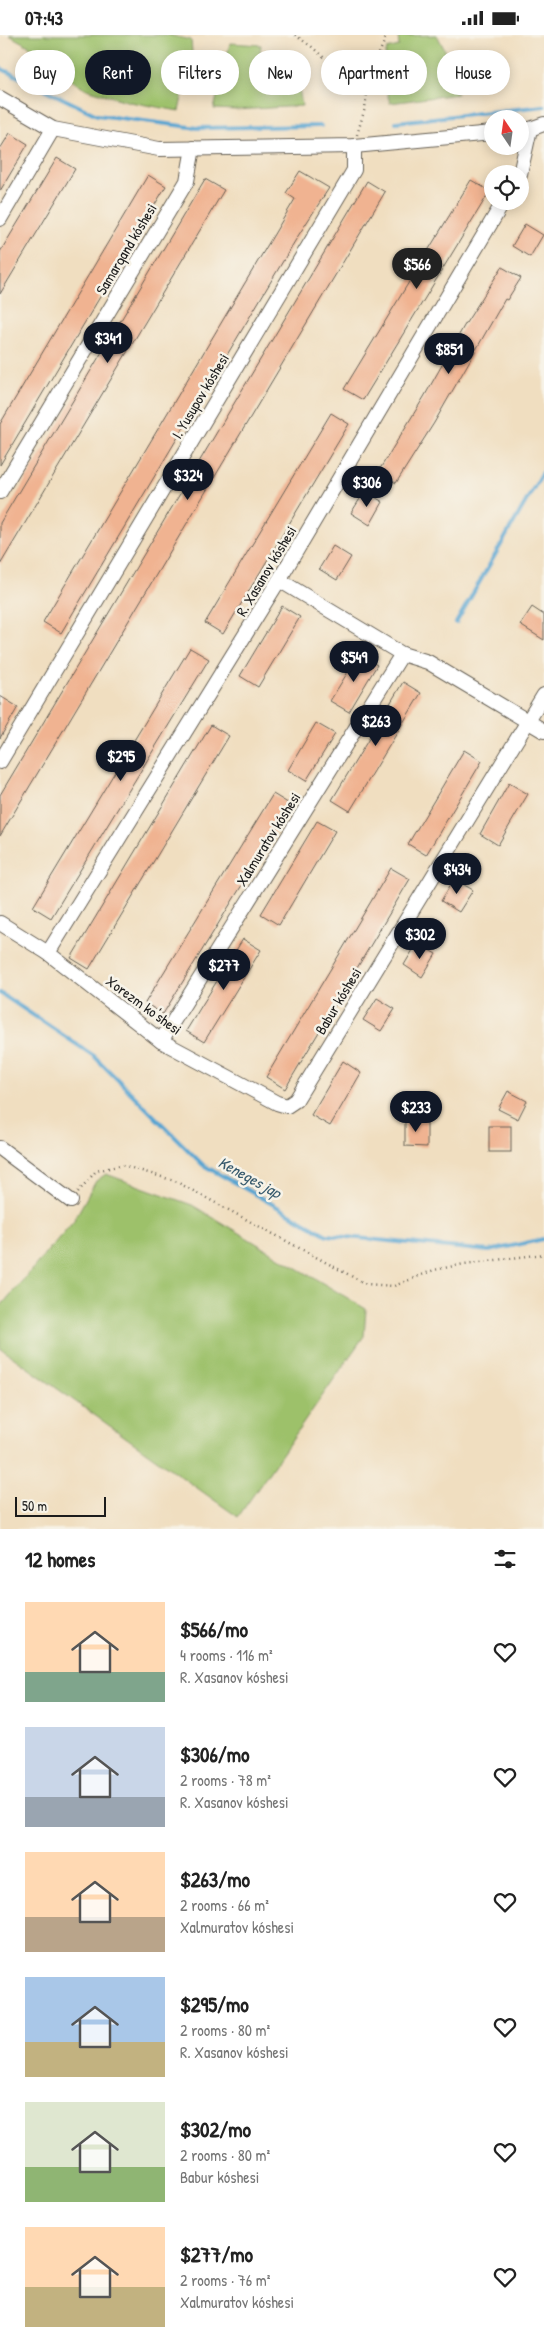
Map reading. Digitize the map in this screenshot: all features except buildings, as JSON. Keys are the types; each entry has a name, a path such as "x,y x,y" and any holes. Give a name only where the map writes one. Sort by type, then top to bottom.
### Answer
{"street":[{"path":"0,98 53,129 159,149 354,146 484,134"},
{"path":"529,129 544,124"},
{"path":"0,219 53,129"},
{"name":"I. Yusupov kóshesi","path":"0,762 354,169 354,146"},
{"name":"Samarqand kóshesi","path":"0,492 186,181 193,148"},
{"name":"R. Xasanov kóshesi","path":"48,953 279,580 499,210"},
{"path":"279,580 402,654 428,662 544,731"},
{"name":"Xalmuratov kóshesi","path":"161,1041 402,654"},
{"name":"Babur kóshesi","path":"276,1103 287,1106 296,1100 544,695"},
{"name":"Xorezm ko'shesi","path":"0,923 48,953 161,1041 276,1103"},
{"path":"0,1148 71,1201"}],"path":[{"path":"295,35 312,47 366,96"},
{"path":"354,146 369,77 387,35"},
{"path":"71,1201 96,1171 122,1165 175,1181 366,1284 394,1286 434,1270 464,1263 544,1254"}],"green space":[{"path":"9,35 168,35 191,40 192,50 161,50 161,95 183,95 179,111 130,102 107,95 151,95 151,50 85,50 85,88 75,82 75,50 36,50"},
{"path":"437,35 445,50 437,50 437,95 450,95 390,103 388,95 427,95 427,50 387,50 399,46 398,36"},
{"path":"230,43 261,45 260,50 249,50 249,95 300,95 302,106 236,110 214,109 217,95 239,95 239,50 228,50"},
{"path":"106,1174 192,1205 366,1309 364,1336 238,1517 0,1348 0,1307 74,1220 96,1181"}],"waterway":[{"path":"0,68 97,115 198,128 321,126"},
{"path":"396,122 544,106"},
{"path":"456,623 544,470"},
{"name":"Keneges jap","path":"0,993 94,1056 203,1165 327,1235 489,1251 544,1239"}]}
